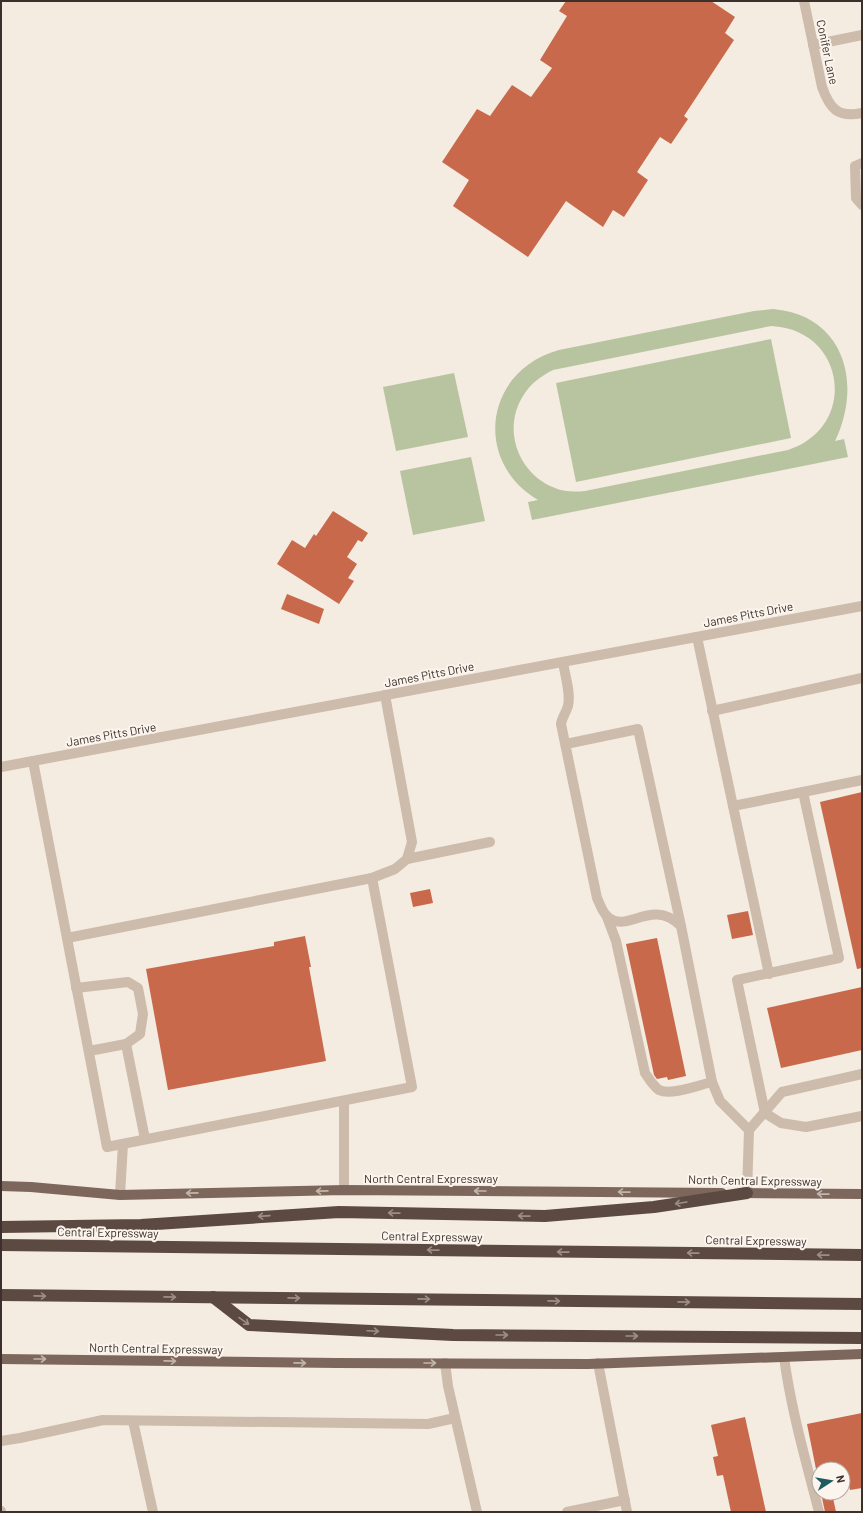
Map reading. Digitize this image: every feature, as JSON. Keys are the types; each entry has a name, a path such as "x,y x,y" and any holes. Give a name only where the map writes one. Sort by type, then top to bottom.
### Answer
{"highway":[{"path":"1,1227 141,1225 339,1212 545,1216 654,1207 747,1193"},
{"name":"Central Expressway","path":"1,1245 862,1255"},
{"path":"1,1295 862,1304"},
{"path":"213,1297 249,1325 453,1335 862,1338"}],"main road":[{"name":"North Central Expressway","path":"1,1186 31,1187 120,1195 344,1190 862,1194"},
{"name":"North Central Expressway","path":"1,1359 598,1363 862,1354"}],"street":[{"name":"Conifer Lane","path":"804,1 822,87 831,107 841,114 862,114"},
{"path":"813,45 862,35"},
{"path":"862,163 855,166 856,198 862,204"},
{"name":"James Pitts Drive","path":"1,767 862,606"},
{"path":"696,637 769,974"},
{"path":"563,662 569,699 568,708 562,718 561,724 597,898 607,917 616,941 645,1073 652,1084 660,1090 671,1092 712,1082"},
{"path":"712,710 862,678"},
{"path":"67,938 372,878 395,869 407,858 412,842 385,695"},
{"path":"566,744 638,729 681,926 712,1082 720,1101 749,1130"},
{"path":"33,761 107,1147 412,1088 372,878"},
{"path":"733,806 862,780"},
{"path":"803,792 839,958 737,980 765,1113 782,1123 806,1127 862,1116"},
{"path":"407,858 490,842"},
{"path":"607,917 614,922 620,923 646,915 661,915 670,918 681,926"},
{"path":"76,988 128,982 138,988 143,1014 140,1034 126,1044 89,1051"},
{"path":"126,1044 145,1140"},
{"path":"747,1193 749,1130 782,1092 862,1074"},
{"path":"344,1101 344,1190"},
{"path":"120,1195 123,1144"},
{"path":"784,1357 794,1412 819,1512"},
{"path":"445,1363 448,1386 477,1512"},
{"path":"598,1363 627,1512"},
{"path":"1,1441 103,1420 428,1424 455,1418"},
{"path":"133,1421 153,1512"},
{"path":"567,1512 625,1500"}],"green space":[{"path":"773,309 797,314 817,324 831,338 841,356 846,375 847,397 843,419 835,441 844,439 848,457 532,520 528,502 538,500 517,483 503,463 496,441 496,418 502,396 515,376 534,361 559,350 754,311","holes":["771,326 796,331 815,343 828,360 834,380 834,401 826,421 811,438 788,450 585,491 573,492 555,488 542,481 531,472 517,449 514,436 514,422 517,409 523,396 532,384 553,370"]},
{"path":"771,339 791,438 576,482 556,383"},
{"path":"454,373 468,437 396,451 383,387"},
{"path":"471,457 485,521 413,535 400,471"}],"building":[{"path":"566,1 711,1 735,17 725,33 734,40 684,116 688,119 671,144 660,137 637,172 648,180 624,217 613,210 603,227 566,201 528,257 453,206 469,180 442,162 477,109 490,116 512,85 531,97 552,68 540,60 567,16 559,11"},
{"path":"333,511 368,533 362,542 358,540 347,557 357,564 348,578 354,581 339,604 277,564 292,540 305,548 314,534 316,536"},
{"path":"287,594 324,609 319,624 281,609"},
{"path":"862,792 862,968 857,969 820,802"},
{"path":"430,889 433,903 413,907 410,893"},
{"path":"748,911 753,935 732,939 727,915"},
{"path":"305,936 326,1061 168,1090 146,969 274,946 274,942"},
{"path":"657,938 686,1076 668,1080 667,1077 657,1079 654,1075 626,944"},
{"path":"862,987 862,1050 781,1068 767,1008"},
{"path":"862,1413 862,1488 851,1490 851,1461 814,1461 807,1424"},
{"path":"745,1417 766,1512 731,1512 723,1475 717,1476 713,1457 718,1456 711,1425"},
{"path":"823,1501 834,1501 836,1512 825,1512"}]}
